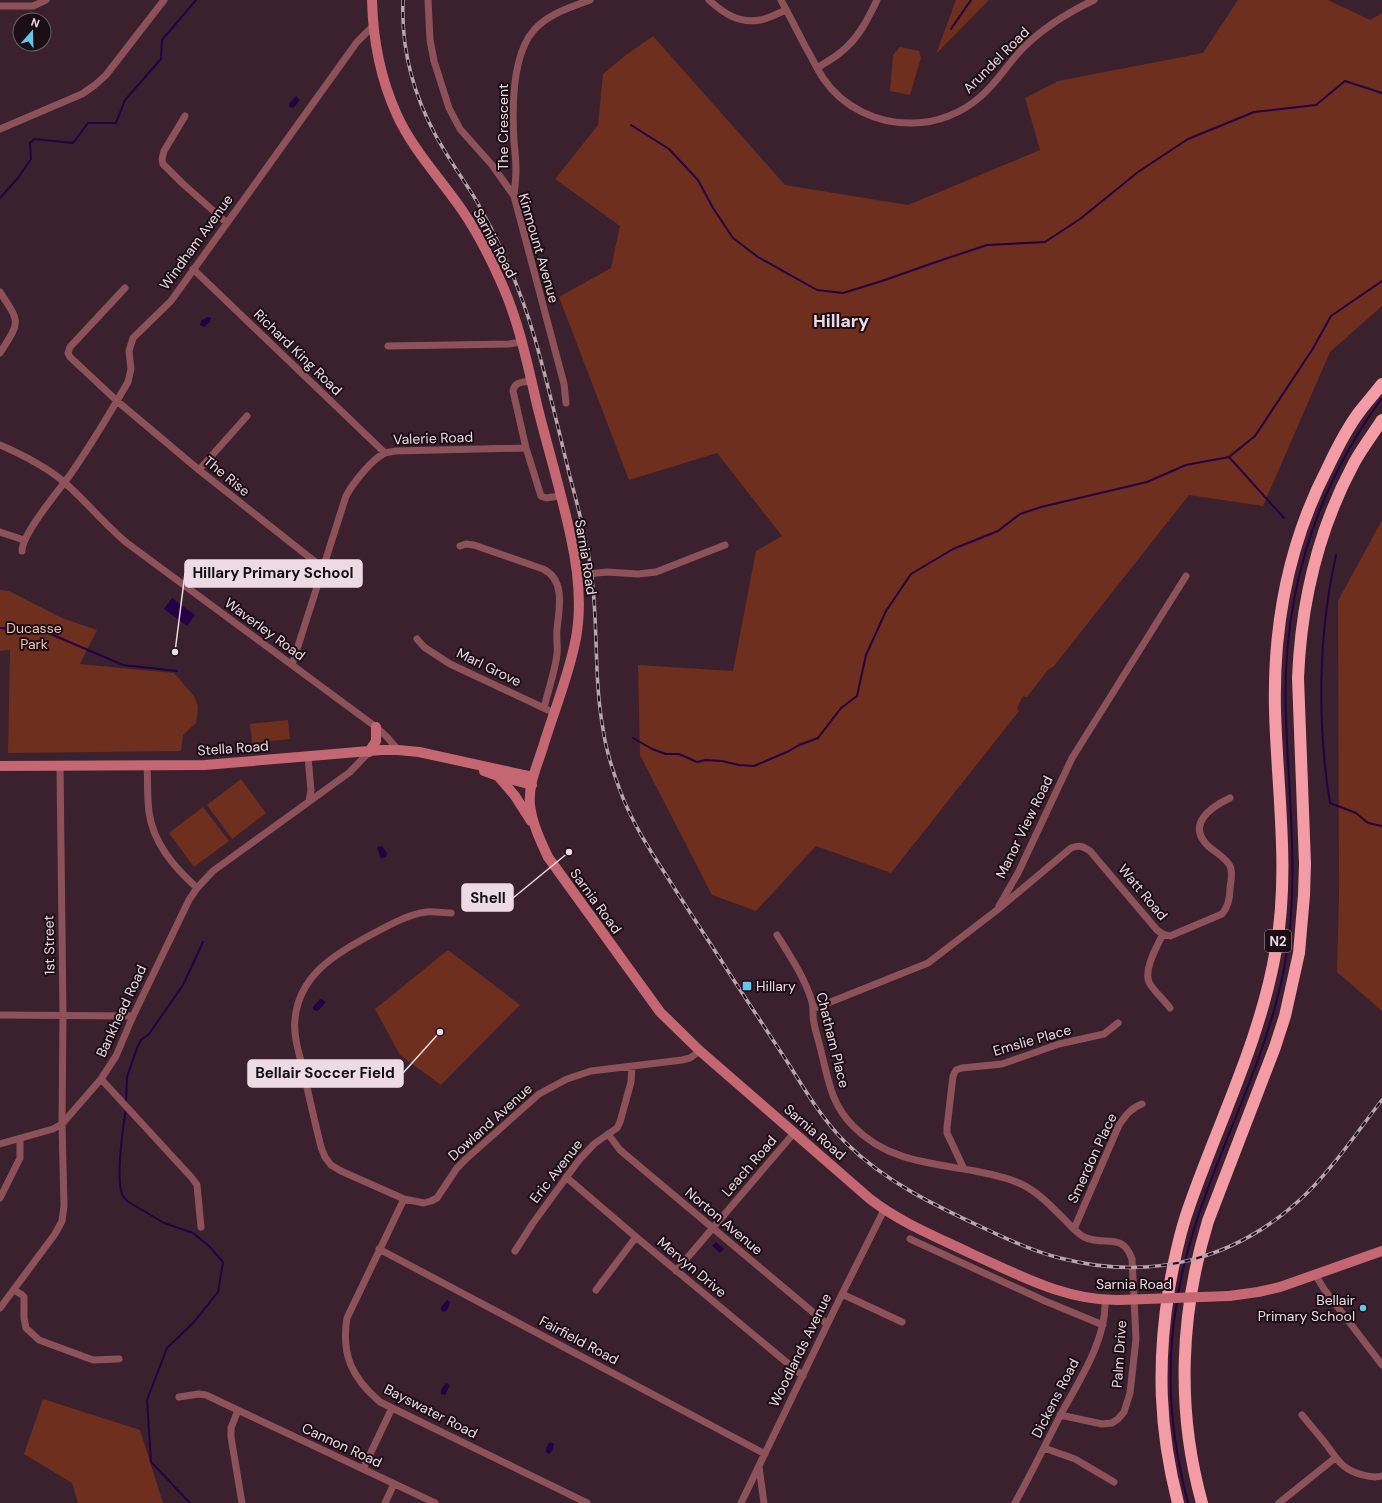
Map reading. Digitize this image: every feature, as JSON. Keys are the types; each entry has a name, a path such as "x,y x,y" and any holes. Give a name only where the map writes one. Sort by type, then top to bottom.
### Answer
{"highway":[{"name":"N2","path":"1178,1503 1166,1450 1161,1390 1161,1358 1164,1321 1178,1243 1187,1213 1254,1037 1271,980 1277,947 1281,914 1282,864 1275,710 1275,672 1284,595 1297,541 1320,482 1359,412 1382,384"},
{"name":"N2","path":"1202,1503 1191,1455 1188,1425 1184,1360 1186,1323 1199,1249 1208,1221 1275,1046 1285,1016 1299,953 1305,864 1298,701 1299,649 1306,596 1314,565 1329,519 1354,463 1382,420"},
{"path":"1329,519 1382,434"}],"main road":[{"name":"Sarnia Road","path":"372,0 373,26 384,83 398,118 415,146 461,209 484,247 502,284 521,342 570,536 577,575 579,605 576,638 532,781 530,805 535,828 548,856 563,879 660,1012 700,1051 884,1210 921,1231 1035,1282 1059,1291 1106,1300 1229,1296 1265,1290 1382,1251"},
{"path":"369,752 376,741 376,728"},
{"name":"Stella Road","path":"0,766 205,765 398,750 419,752 532,781"},
{"name":"Stella Road","path":"466,763 498,776 532,781"},
{"path":"498,776 515,796 535,828"}],"street":[{"path":"0,6 33,6 46,0"},
{"path":"0,129 82,94 95,85 106,75 164,0"},
{"name":"Kinmount Avenue","path":"428,0 430,40 434,61 449,108 460,129 492,165 514,196 564,384 566,402"},
{"name":"The Crescent","path":"514,196 516,171 514,141 514,89 518,66 523,50 535,29 548,19 565,9 590,0"},
{"path":"709,0 730,16 750,21 761,20 786,10"},
{"name":"Arundel Road","path":"781,0 817,68 838,96 855,108 871,116 886,121 907,123 922,123 934,120 951,115 966,108 989,88 1024,47 1039,34 1056,21 1094,0"},
{"path":"817,68 842,52 850,43 861,30 877,0"},
{"name":"Windham Avenue","path":"24,540 117,402 130,376 130,351 133,338 171,301 356,42 373,26"},
{"path":"185,116 164,151 162,159 163,164 227,223"},
{"name":"Richard King Road","path":"193,269 385,453"},
{"name":"The Rise","path":"125,288 70,347 68,353 70,358 117,402 199,470 323,568"},
{"path":"0,292 14,314 16,323 13,332 0,353"},
{"path":"388,346 509,344 521,342"},
{"path":"531,381 516,384 513,391 526,448 540,496 546,498 560,496"},
{"path":"199,470 247,416"},
{"name":"Waverley Road","path":"0,445 24,455 64,482 114,533 126,543 376,728 387,737 398,750"},
{"name":"Valerie Road","path":"292,665 346,496 356,480 385,453 395,451 526,448"},
{"path":"0,532 24,540 22,551"},
{"path":"460,546 466,544 474,545 543,569 552,575 558,587 560,601 556,639 557,654 544,708"},
{"path":"577,575 607,572 638,574 656,572 725,544"},
{"name":"Manor View Road","path":"813,1009 921,967 997,910 1018,873 1074,753 1186,576"},
{"name":"Marl Grove","path":"418,639 429,651 450,664 554,712"},
{"name":"Bankhead Road","path":"62,1124 100,1079 116,1056 133,1016 178,922 197,888 213,871 350,772 369,752"},
{"path":"308,757 311,790 309,801"},
{"name":"1st Street","path":"60,766 63,1015 62,1124"},
{"path":"147,766 149,813 156,837 172,864 197,888"},
{"name":"Watt Road","path":"997,910 1071,848 1078,845 1090,851 1163,934 1170,936 1222,914 1226,910 1230,896 1231,870 1226,861 1207,845 1200,835 1200,829 1202,818 1205,814 1230,798"},
{"name":"Dowland Avenue","path":"451,914 431,912 414,915 389,925 333,956 314,975 298,1003 295,1020 297,1045 321,1147 325,1157 331,1165 341,1172 404,1199 424,1203 431,1201 437,1198 457,1168 466,1159 539,1094 550,1087 592,1071 682,1060 690,1058 700,1051"},
{"path":"1163,934 1150,962 1148,976 1150,984 1170,1008"},
{"name":"Chatham Place","path":"777,935 800,974 810,996 814,1024 830,1088 841,1113 872,1143 887,1151 902,1157 964,1169"},
{"path":"0,1015 133,1016"},
{"name":"Emslie Place","path":"964,1169 949,1137 947,1127 953,1076 956,1070 962,1068 1002,1064 1059,1044 1099,1036 1109,1031 1118,1023"},
{"name":"Eric Avenue","path":"515,1251 566,1176 594,1144 617,1128 623,1114 631,1082 632,1067"},
{"path":"100,1079 134,1114 197,1185 201,1227"},
{"name":"Smerdon Place","path":"1074,1229 1119,1125 1126,1114 1134,1107 1142,1104"},
{"path":"0,1144 53,1129 62,1124 64,1206 62,1221 55,1234 0,1308"},
{"name":"Leach Road","path":"676,1270 794,1133"},
{"name":"Norton Avenue","path":"608,1134 620,1150 827,1324"},
{"path":"0,1198 20,1158 20,1139"},
{"name":"Palm Drive","path":"964,1169 1009,1179 1026,1187 1045,1200 1074,1229 1087,1238 1119,1242 1129,1251 1132,1259 1136,1339 1128,1404 1124,1412 1112,1423 1102,1424 1060,1415"},
{"name":"Mervyn Drive","path":"566,1176 636,1237 803,1376"},
{"name":"Bayswater Road","path":"404,1199 347,1318 345,1332 348,1362 356,1376 368,1392 380,1402 587,1503"},
{"name":"Woodlands Avenue","path":"741,1503 827,1324 884,1210"},
{"path":"596,1290 636,1237"},
{"path":"910,1239 1045,1301 1103,1325"},
{"path":"952,1259 957,1247"},
{"name":"Fairfield Road","path":"379,1249 765,1454"},
{"path":"1315,1274 1324,1289 1382,1365"},
{"path":"14,1290 24,1297 24,1318 26,1328 39,1340 93,1360 119,1359"},
{"path":"842,1294 902,1322"},
{"name":"Dickens Road","path":"1014,1503 1044,1448 1090,1357 1103,1325 1106,1311 1106,1300"},
{"name":"Cannon Road","path":"179,1397 199,1394 206,1395 435,1503"},
{"path":"363,1469 392,1408"},
{"path":"238,1410 231,1428 231,1437 242,1503"},
{"path":"1302,1415 1335,1458 1345,1468 1354,1473 1376,1478 1382,1476"},
{"path":"1044,1448 1075,1459 1114,1482"},
{"path":"1278,1503 1335,1458"},
{"path":"759,1467 764,1503"},
{"path":"385,1503 394,1484"}],"green space":[{"path":"956,0 989,0 936,54"},
{"path":"1238,0 1328,0 1370,20 1382,13 1382,306 1330,352 1263,506 1189,495 1054,666 1048,670 1027,697 1023,696 1017,708 1019,711 891,873 816,846 756,911 712,895 640,755 638,665 733,671 756,551 782,536 717,453 629,480 559,297 611,268 620,226 555,179 598,125 603,74 626,55 653,36 785,185 908,205 1040,150 1025,98 1058,81 1203,53"},
{"path":"900,47 919,51 921,58 910,95 890,91 893,55"},
{"path":"1382,520 1382,1011 1337,972 1339,895 1338,601"},
{"name":"Ducasse Park","path":"0,590 9,591 62,618 97,630 80,664 174,673 194,696 198,706 196,723 183,735 181,751 8,753 10,650 0,651"},
{"path":"288,720 290,739 252,743 250,724"},
{"path":"241,779 266,813 232,839 207,805"},
{"path":"203,807 229,841 194,867 169,833"},
{"path":"448,950 520,1005 441,1085 400,1055 375,1009"},
{"path":"43,1399 140,1430 163,1503 78,1503 72,1483 24,1454"}],"shaded area":[{"path":"296,96 300,100 293,108 290,107 289,104"},
{"path":"207,317 211,318 210,322 204,327 200,325 201,321"},
{"path":"172,598 195,615 187,626 164,609"},
{"path":"382,846 387,853 386,857 381,859 377,847"},
{"path":"320,999 325,1001 325,1003 319,1010 316,1011 313,1007"},
{"path":"716,1242 724,1249 720,1253 712,1246"},
{"path":"447,1300 450,1302 449,1305 443,1312 441,1307"},
{"path":"446,1383 450,1385 445,1395 441,1394 441,1390"},
{"path":"551,1442 554,1444 552,1451 549,1454 546,1452 546,1449"}],"waterway":[{"path":"0,198 18,178 31,159 30,143 34,139 73,143 88,123 116,123 125,100 161,59 162,40 196,0"},
{"path":"951,29 971,0"},
{"path":"631,125 669,149 698,180 713,208 733,238 758,257 817,290 843,293 987,245 1045,242 1080,219 1138,172 1188,139 1254,112 1316,105 1345,81 1382,93"},
{"path":"633,738 652,749 666,754 679,754 697,762 706,760 722,761 739,765 754,766 789,751 799,745 818,738 841,708 857,696 866,655 886,611 911,574 953,549 998,531 1020,514 1041,507 1147,482 1186,465 1229,457 1255,436 1312,350 1331,316 1382,281"},
{"path":"1178,1295 1187,1253 1199,1212 1261,1052 1274,1011 1284,969 1289,938 1292,876 1291,814 1286,720 1286,676 1289,633 1296,592 1306,551 1320,511 1337,472 1358,435 1382,398"},
{"path":"1229,457 1284,518"},
{"path":"1336,555 1326,616 1321,679 1323,742 1330,803 1356,813 1368,823 1382,826"},
{"path":"0,628 46,632 123,665 177,671"},
{"path":"126,1103 127,1077 137,1048 141,1040 149,1034 183,985 203,942"},
{"path":"126,1109 120,1167 123,1197 127,1201 164,1223 193,1233 209,1246 223,1262 218,1292 194,1322 167,1348 147,1400 151,1462 190,1503"},
{"path":"1177,1302 1171,1352 1172,1403 1177,1453 1188,1503"}],"railway":[{"path":"403,0 406,53 421,104 436,136 476,200 502,251 517,286 540,356 580,514 588,553 594,597 600,710 608,753 625,804 653,855 809,1096 822,1115 845,1142 878,1170 913,1193 951,1213 1024,1246 1051,1256 1094,1265 1127,1267 1160,1266 1191,1260 1222,1250 1251,1236 1279,1217 1305,1195 1326,1173 1382,1100"}],"place":[{"name":"Hillary Primary School","path":"175,652"},
{"name":"Shell","path":"569,852"},
{"name":"Hillary","path":"747,986"},
{"name":"Bellair Soccer Field","path":"440,1032"},
{"name":"Bellair Primary School","path":"1363,1308"}],"district":[{"name":"Hillary","path":"841,321"}]}
